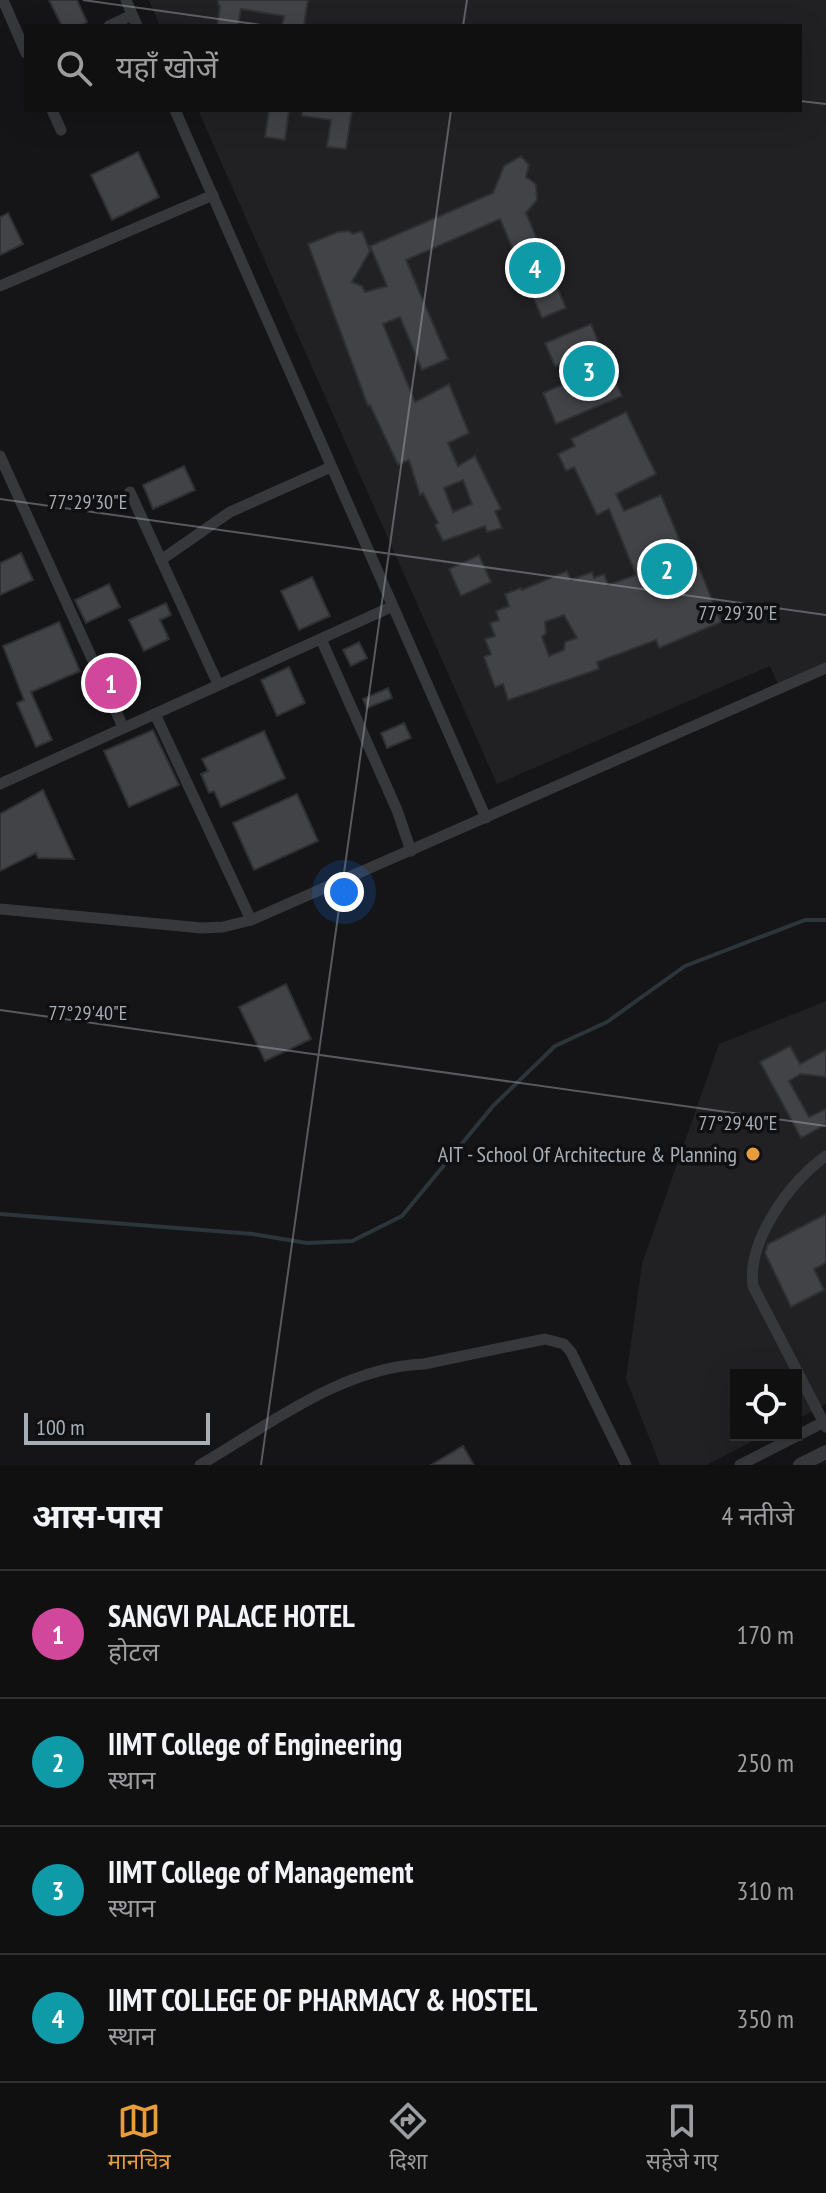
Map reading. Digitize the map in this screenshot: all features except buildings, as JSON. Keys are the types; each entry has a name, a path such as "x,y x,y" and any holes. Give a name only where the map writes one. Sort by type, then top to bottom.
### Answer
{"street":[{"path":"3,0 24,48"},
{"path":"126,0 135,20"},
{"path":"53,112 61,130"},
{"path":"176,112 486,818"},
{"path":"0,286 213,195"},
{"path":"0,456 123,727"},
{"path":"161,560 230,512 331,467"},
{"path":"130,492 218,684"},
{"path":"0,784 391,607"},
{"path":"321,639 397,810 411,851"},
{"path":"0,909 202,928 251,920 826,668"},
{"path":"155,714 251,920"},
{"path":"740,1465 825,1424 753,1286 751,1271 752,1261 774,1213 799,1182 826,1156"},
{"path":"200,1465 304,1402 362,1378 410,1365 545,1339 564,1344 571,1352 626,1465"},
{"path":"800,1465 826,1452"}],"shaded area":[{"path":"149,0 826,0 826,664 779,687 770,666 497,784 199,112 802,112 802,24 159,24"},
{"name":"AIT - School Of Architecture & Planning","path":"826,1001 826,1404 802,1417 802,1369 730,1369 730,1441 753,1441 706,1465 660,1465 626,1379 642,1264 719,1044"}],"waterway":[{"path":"0,1214 253,1234 307,1243 352,1241 402,1216 493,1106 555,1046 607,1022 685,966 805,920 826,920"}],"place":[{"name":"IIMT COLLEGE OF PHARMACY & HOSTEL","path":"535,268"},
{"name":"IIMT College of Management","path":"589,371"},
{"name":"IIMT College of Engineering","path":"667,569"},
{"name":"SANGVI PALACE HOTEL","path":"111,683"},
{"name":"AIT - School Of Architecture & Planning","path":"753,1154"}]}
